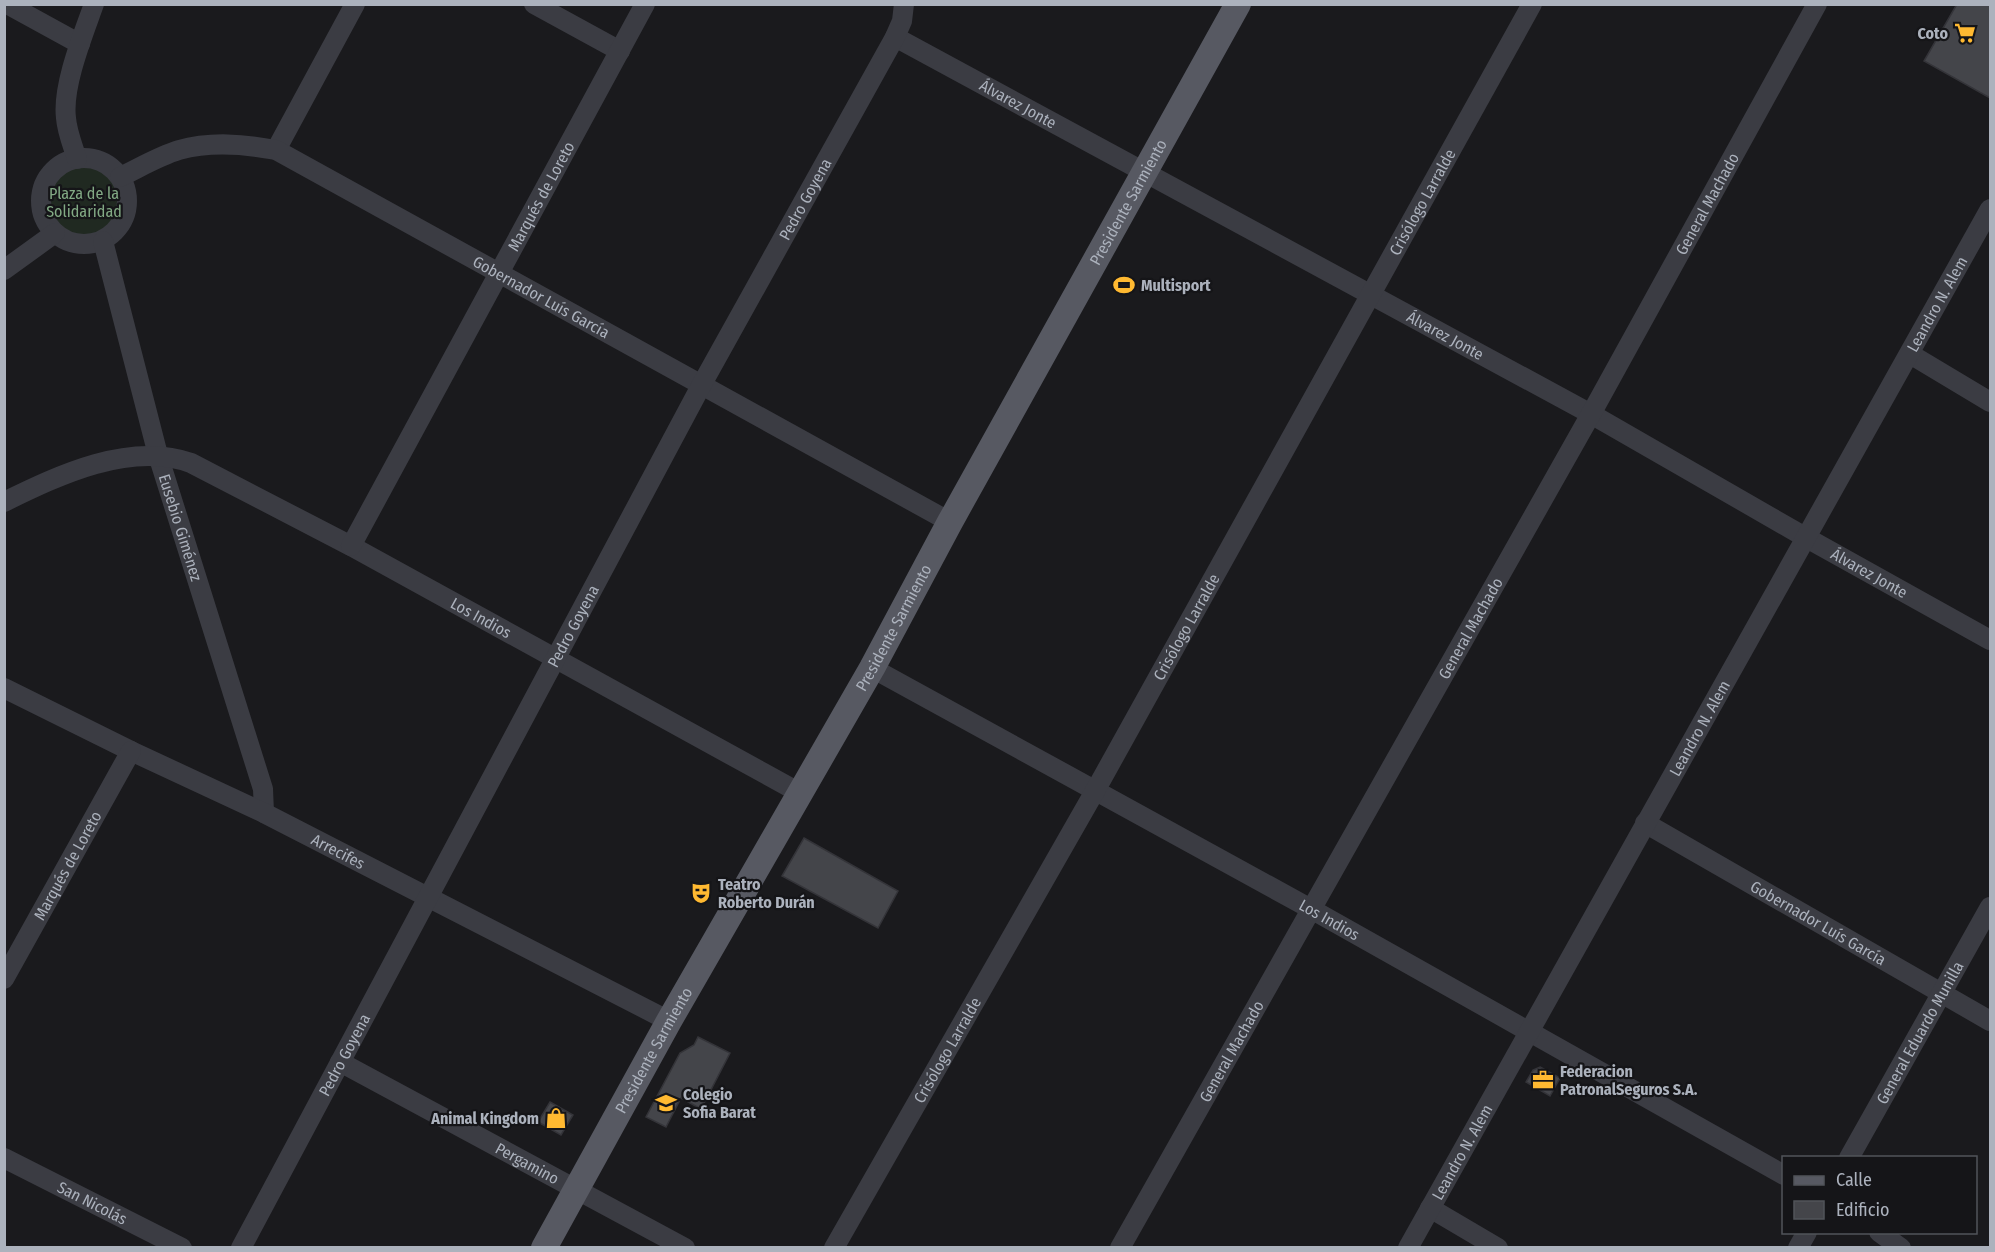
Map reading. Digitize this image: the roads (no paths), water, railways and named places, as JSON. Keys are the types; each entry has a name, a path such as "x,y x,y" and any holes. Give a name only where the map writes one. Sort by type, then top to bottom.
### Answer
{"main road":[{"name":"Presidente Sarmiento","path":"544,1248 669,1021 872,668 950,522 1238,4"}],"street":[{"path":"7,4 80,44"},
{"path":"77,159 66,111 73,68 94,4"},
{"path":"276,150 355,4"},
{"path":"534,4 620,51"},
{"name":"Marqués de Loreto","path":"351,546 645,4"},
{"name":"Pedro Goyena","path":"241,1248 702,384 895,37 902,21 904,4"},
{"name":"Crisólogo Larralde","path":"834,1248 1095,791 1533,4"},
{"name":"General Machado","path":"1120,1248 1591,414 1817,4"},
{"name":"Álvarez Jonte","path":"895,37 1591,414 1990,640"},
{"name":"Gobernador Luís García","path":"120,177 178,151 203,146 249,145 276,150 950,522"},
{"path":"77,159 102,162 120,177 126,191 127,206 123,220 115,232 103,241 77,244 65,241 46,222 41,196 45,183 53,171 64,163 77,159"},
{"name":"Leandro N. Alem","path":"1408,1248 1990,209"},
{"path":"4,270 55,233"},
{"name":"Eusebio Giménez","path":"103,241 158,455 263,789 264,813"},
{"path":"1910,354 1990,402"},
{"name":"Los Indios","path":"4,502 50,479 82,468 135,457 158,455 175,457 191,463 351,546 800,793"},
{"name":"Los Indios","path":"872,668 1311,909 1782,1174"},
{"name":"Arrecifes","path":"4,688 131,752 264,813 669,1021"},
{"name":"Marqués de Loreto","path":"4,979 131,752"},
{"name":"Gobernador Luís García","path":"1645,823 1990,1021"},
{"name":"General Eduardo Munilla","path":"1850,1156 1990,907"},
{"name":"Pergamino","path":"340,1062 578,1188 685,1248"},
{"name":"San Nicolás","path":"4,1158 182,1248"},
{"path":"1430,1208 1498,1248"},
{"path":"1798,1248 1806,1234"},
{"path":"1880,1234 1901,1248"}],"place":[{"name":"Coto","path":"1965,33"},
{"name":"Multisport","path":"1124,285"},
{"name":"Teatro Roberto Durán","path":"701,893"},
{"name":"Federacion PatronalSeguros S.A.","path":"1543,1080"},
{"name":"Colegio Sofia Barat","path":"666,1103"},
{"name":"Animal Kingdom","path":"556,1118"}],"park label":[{"name":"Plaza de la Solidaridad","path":"84,202"}]}
